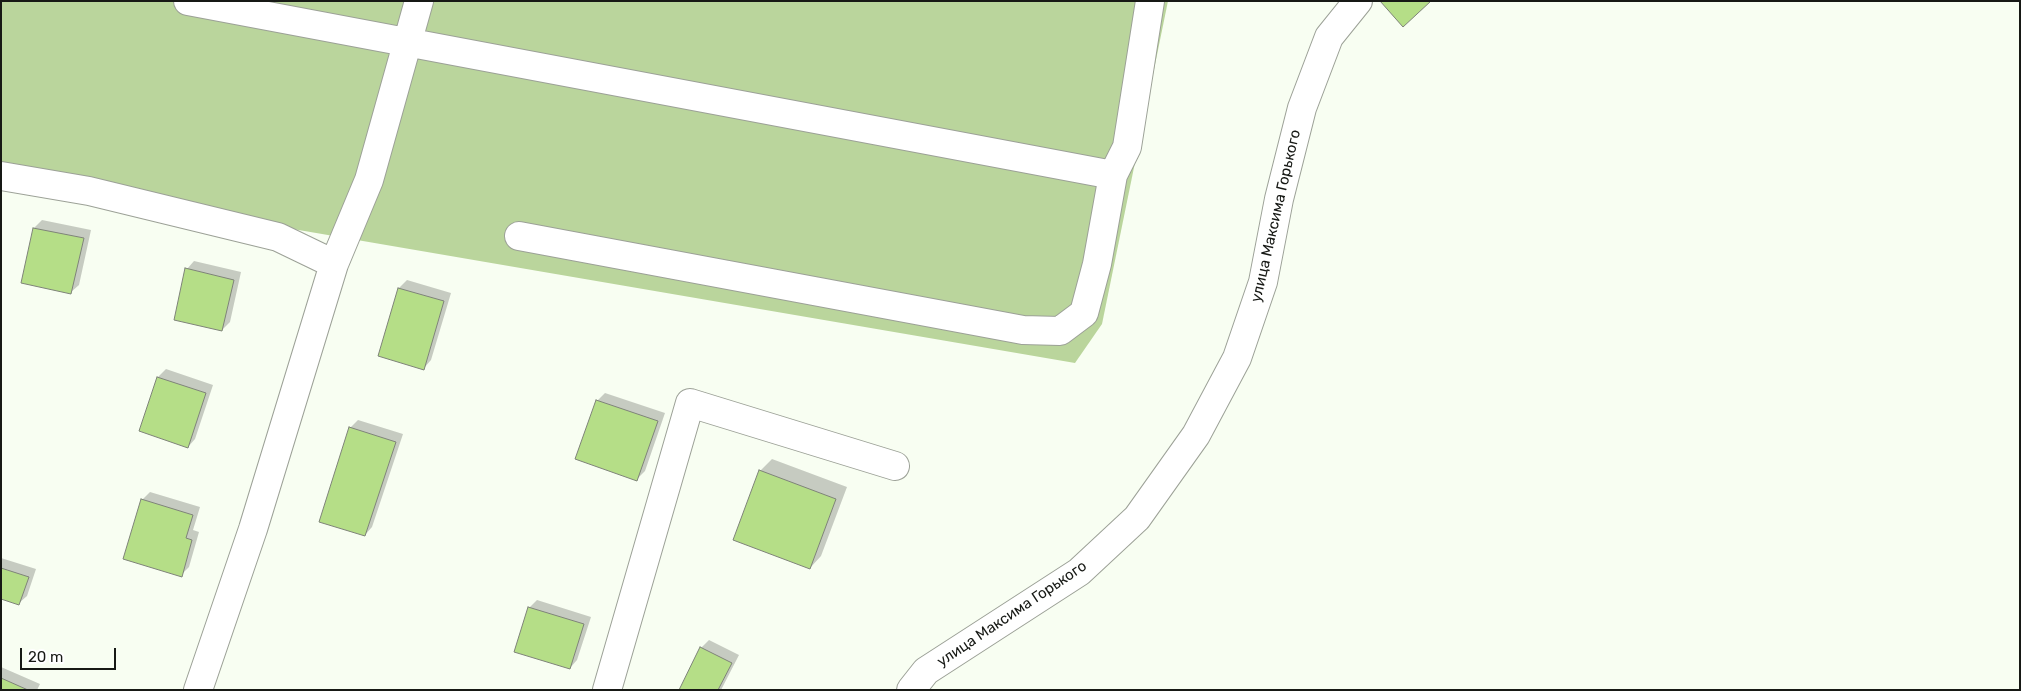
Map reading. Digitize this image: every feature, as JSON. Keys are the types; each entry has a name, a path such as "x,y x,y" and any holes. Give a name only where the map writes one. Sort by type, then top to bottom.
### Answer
{"street":[{"path":"188,1 1113,175"},
{"path":"198,690 253,529 334,264 369,180 409,43 419,1"},
{"path":"519,236 1023,330 1060,330 1084,313 1097,264 1113,175 1127,147 1150,1"},
{"name":"улица Максима Горького","path":"911,690 926,671 1080,572 1137,518 1196,434 1237,358 1263,282 1279,199 1302,108 1329,37 1358,1"},
{"path":"1,176 89,191 278,237 334,264"},
{"path":"607,690 690,403 895,466"}],"green space":[{"path":"1,1 1168,1 1102,324 1075,363 1,179"}],"building":[{"path":"1380,1 1431,1 1403,27"},
{"path":"33,228 84,238 71,294 21,283"},
{"path":"185,268 234,280 222,331 174,320"},
{"path":"398,288 444,301 424,370 378,356"},
{"path":"157,377 206,393 188,448 139,431"},
{"path":"596,400 658,421 637,481 575,459"},
{"path":"349,427 396,442 365,536 319,522"},
{"path":"759,470 836,499 810,569 733,540"},
{"path":"141,499 193,515 186,538 192,540 182,577 123,559"},
{"path":"1,568 29,577 19,605 1,599"},
{"path":"528,607 584,624 570,669 514,652"},
{"path":"700,647 732,663 718,690 679,690"},
{"path":"1,678 28,690 1,690"}]}
